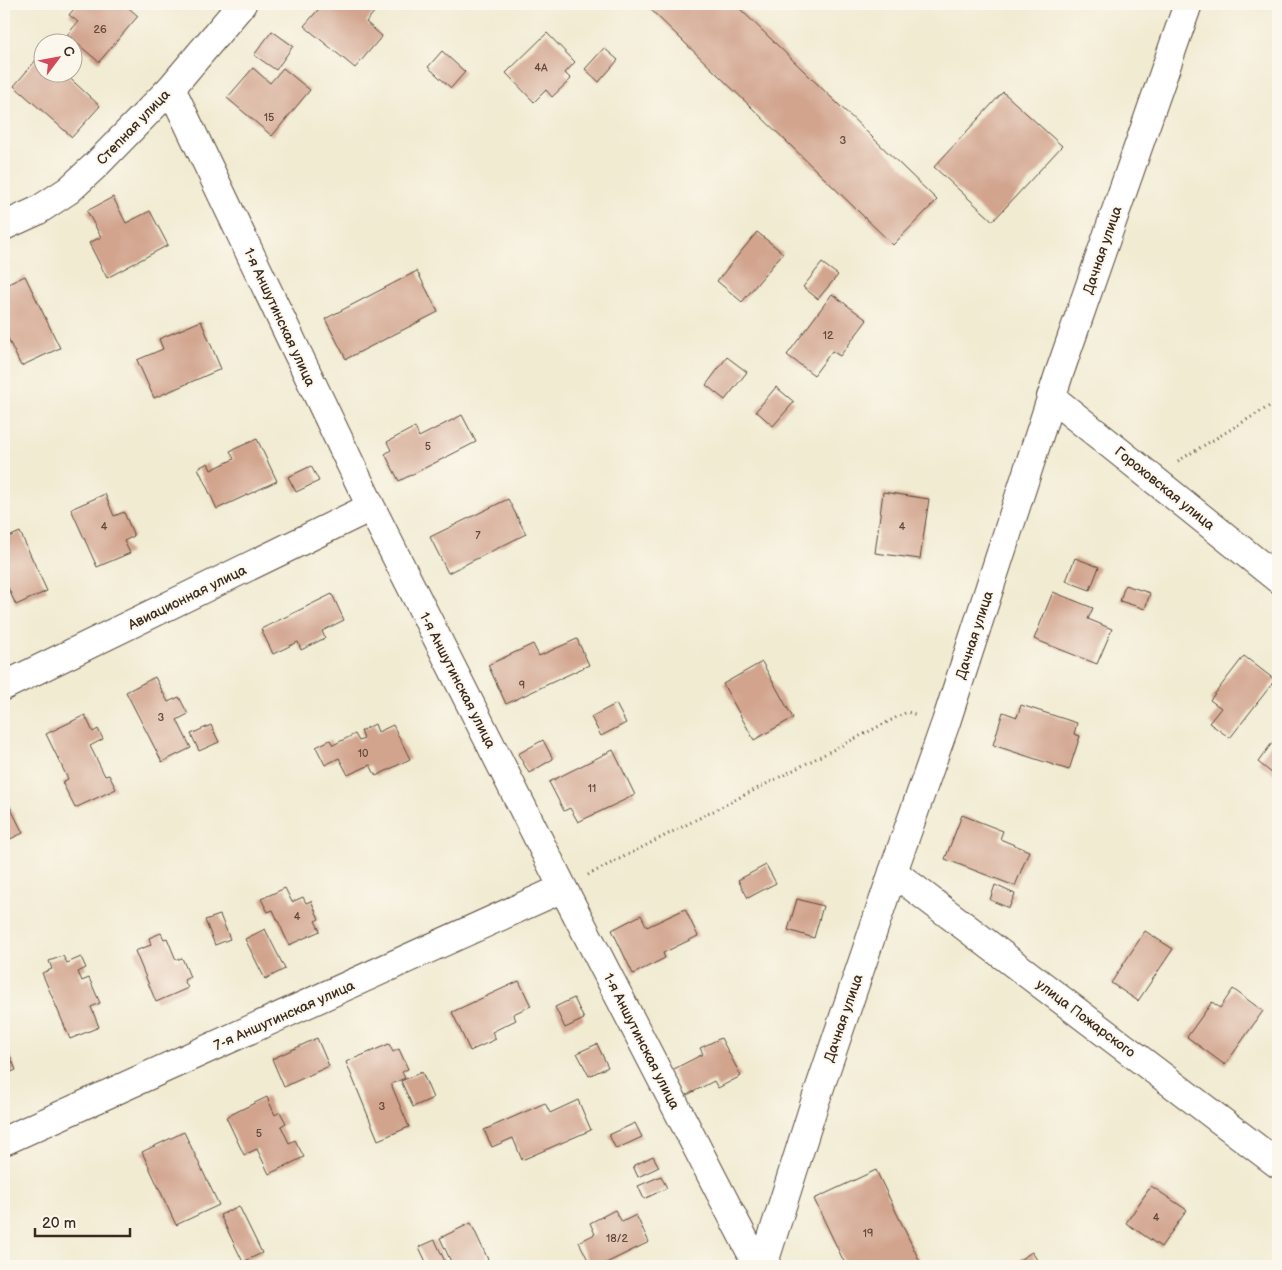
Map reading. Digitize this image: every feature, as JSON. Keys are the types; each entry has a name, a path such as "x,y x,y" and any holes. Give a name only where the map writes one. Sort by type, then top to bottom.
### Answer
{"street":[{"name":"Степная улица","path":"4,226 37,210 69,190 96,165 171,88 242,4"},
{"name":"Дачная улица","path":"762,1266 815,1102 946,722 1051,397 1188,4"},
{"name":"1-я Аншутинская улица","path":"171,88 371,507 563,888 758,1266"},
{"name":"Гороховская улица","path":"1051,397 1278,579"},
{"name":"Авиационная улица","path":"4,686 371,507"},
{"name":"улица Пожарского","path":"893,872 1278,1164"},
{"name":"7-я Аншутинская улица","path":"4,1142 563,888"}],"path":[{"path":"1151,477 1278,401"},
{"path":"563,888 907,712 946,722"}],"building":[{"path":"78,4 124,4 138,16 99,62 82,48 82,32 70,32 78,22 69,15"},
{"path":"323,4 345,4 349,7 352,4 366,4 375,11 366,22 382,36 355,68 304,26"},
{"path":"645,4 740,4 737,6 937,200 893,245"},
{"path":"272,31 293,46 276,70 254,55"},
{"path":"547,33 575,62 565,73 571,79 552,97 546,90 534,102 506,73"},
{"path":"604,48 618,60 599,82 585,69"},
{"path":"442,51 465,72 451,88 428,67"},
{"path":"32,65 32,82 74,82 100,106 72,137 14,86"},
{"path":"253,68 270,83 283,68 310,90 272,136 227,98"},
{"path":"1003,92 1062,146 993,221 934,167"},
{"path":"113,197 126,223 150,211 168,245 107,278 89,243 101,237 87,211"},
{"path":"757,232 783,253 742,302 717,281"},
{"path":"822,263 838,275 818,299 803,287"},
{"path":"417,271 438,312 346,359 325,319"},
{"path":"25,276 60,348 21,366 4,330 4,286"},
{"path":"832,294 867,320 840,356 832,351 814,375 787,355"},
{"path":"201,321 221,369 154,398 137,360 163,349 159,339"},
{"path":"727,357 747,372 725,400 706,385"},
{"path":"776,387 794,402 773,426 756,411"},
{"path":"462,415 476,442 399,481 385,454 391,450 387,442 415,427 419,437"},
{"path":"257,439 277,481 217,509 198,468 208,463 211,470 234,459 230,451"},
{"path":"311,466 319,481 296,492 288,477"},
{"path":"883,492 929,499 920,559 875,553"},
{"path":"105,494 114,516 124,512 134,536 124,541 130,553 97,567 71,509"},
{"path":"508,499 526,534 448,573 430,537"},
{"path":"20,532 47,591 16,605 4,579 4,539"},
{"path":"1075,558 1099,567 1090,590 1066,581"},
{"path":"1125,585 1150,593 1145,609 1120,601"},
{"path":"1053,592 1093,608 1088,619 1112,629 1097,664 1034,639"},
{"path":"332,594 344,620 322,631 325,638 301,650 298,642 273,654 261,629"},
{"path":"577,639 589,665 506,704 488,665 533,644 539,656"},
{"path":"1244,656 1275,680 1230,738 1209,723 1221,708 1210,700"},
{"path":"762,662 793,718 754,740 723,684"},
{"path":"155,677 168,702 179,697 188,714 177,720 191,748 162,762 126,692"},
{"path":"616,704 626,723 601,736 591,717"},
{"path":"1021,705 1077,723 1074,734 1080,736 1069,770 993,745 1003,712 1017,717"},
{"path":"85,715 93,732 98,729 103,739 90,746 105,776 109,775 116,789 75,808 62,782 68,779 46,734"},
{"path":"375,724 378,732 393,725 410,759 376,776 370,765 348,775 339,758 325,765 316,747 330,740 333,745 355,734 359,741 364,739 361,731"},
{"path":"211,725 219,742 199,751 191,734"},
{"path":"1278,735 1278,778 1258,762"},
{"path":"543,740 553,759 529,773 518,754"},
{"path":"613,750 635,795 578,822 570,808 564,811 549,782"},
{"path":"4,795 23,833 4,842"},
{"path":"962,815 1003,831 1000,839 1029,851 1015,886 945,859"},
{"path":"766,865 776,883 748,898 738,880"},
{"path":"995,885 1015,894 1009,908 990,900"},
{"path":"285,888 292,902 303,897 306,903 311,901 319,919 315,921 320,931 289,945 273,910 268,912 261,899"},
{"path":"797,899 823,906 814,938 788,930"},
{"path":"685,909 698,936 663,953 665,958 633,974 612,930 641,915 647,927"},
{"path":"220,915 230,939 215,945 205,920"},
{"path":"265,929 285,969 265,979 245,939"},
{"path":"1145,931 1173,949 1138,1001 1111,983"},
{"path":"161,933 164,939 167,938 176,960 182,958 190,977 184,980 188,988 156,1002 135,951 151,945 149,938"},
{"path":"63,956 67,963 81,957 86,968 78,972 82,981 89,978 100,1003 91,1007 99,1027 70,1039 42,973 52,969 49,961"},
{"path":"519,981 531,1006 513,1014 516,1020 492,1032 496,1039 470,1051 452,1012"},
{"path":"1233,989 1263,1011 1225,1065 1187,1037 1212,1002 1220,1008"},
{"path":"574,998 584,1019 565,1028 555,1007"},
{"path":"317,1038 329,1066 284,1087 272,1059"},
{"path":"721,1038 741,1076 718,1088 714,1081 685,1096 672,1070 703,1054 700,1048"},
{"path":"4,1041 16,1070 4,1075"},
{"path":"389,1044 393,1052 399,1049 408,1069 402,1072 405,1078 391,1084 409,1127 378,1140 346,1062"},
{"path":"597,1044 608,1067 589,1076 577,1053"},
{"path":"422,1072 433,1098 413,1107 401,1081"},
{"path":"267,1097 275,1115 280,1112 286,1123 281,1126 289,1143 295,1140 304,1157 269,1174 257,1149 244,1155 226,1117"},
{"path":"578,1100 591,1130 522,1160 513,1138 492,1147 484,1130 545,1103 550,1113"},
{"path":"635,1123 642,1137 616,1149 609,1135"},
{"path":"184,1132 219,1205 176,1225 142,1152"},
{"path":"653,1156 659,1167 638,1177 633,1166"},
{"path":"876,1170 922,1266 846,1266 814,1199"},
{"path":"661,1176 667,1188 644,1199 638,1186"},
{"path":"1151,1186 1187,1210 1161,1247 1126,1223"},
{"path":"239,1206 262,1253 243,1262 220,1215"},
{"path":"615,1210 622,1222 636,1215 649,1242 600,1266 591,1266 579,1242 595,1234 590,1223"},
{"path":"471,1223 491,1266 453,1266 440,1238"},
{"path":"435,1240 447,1266 428,1266 419,1247"},
{"path":"1032,1252 1041,1266 1010,1266"}]}
